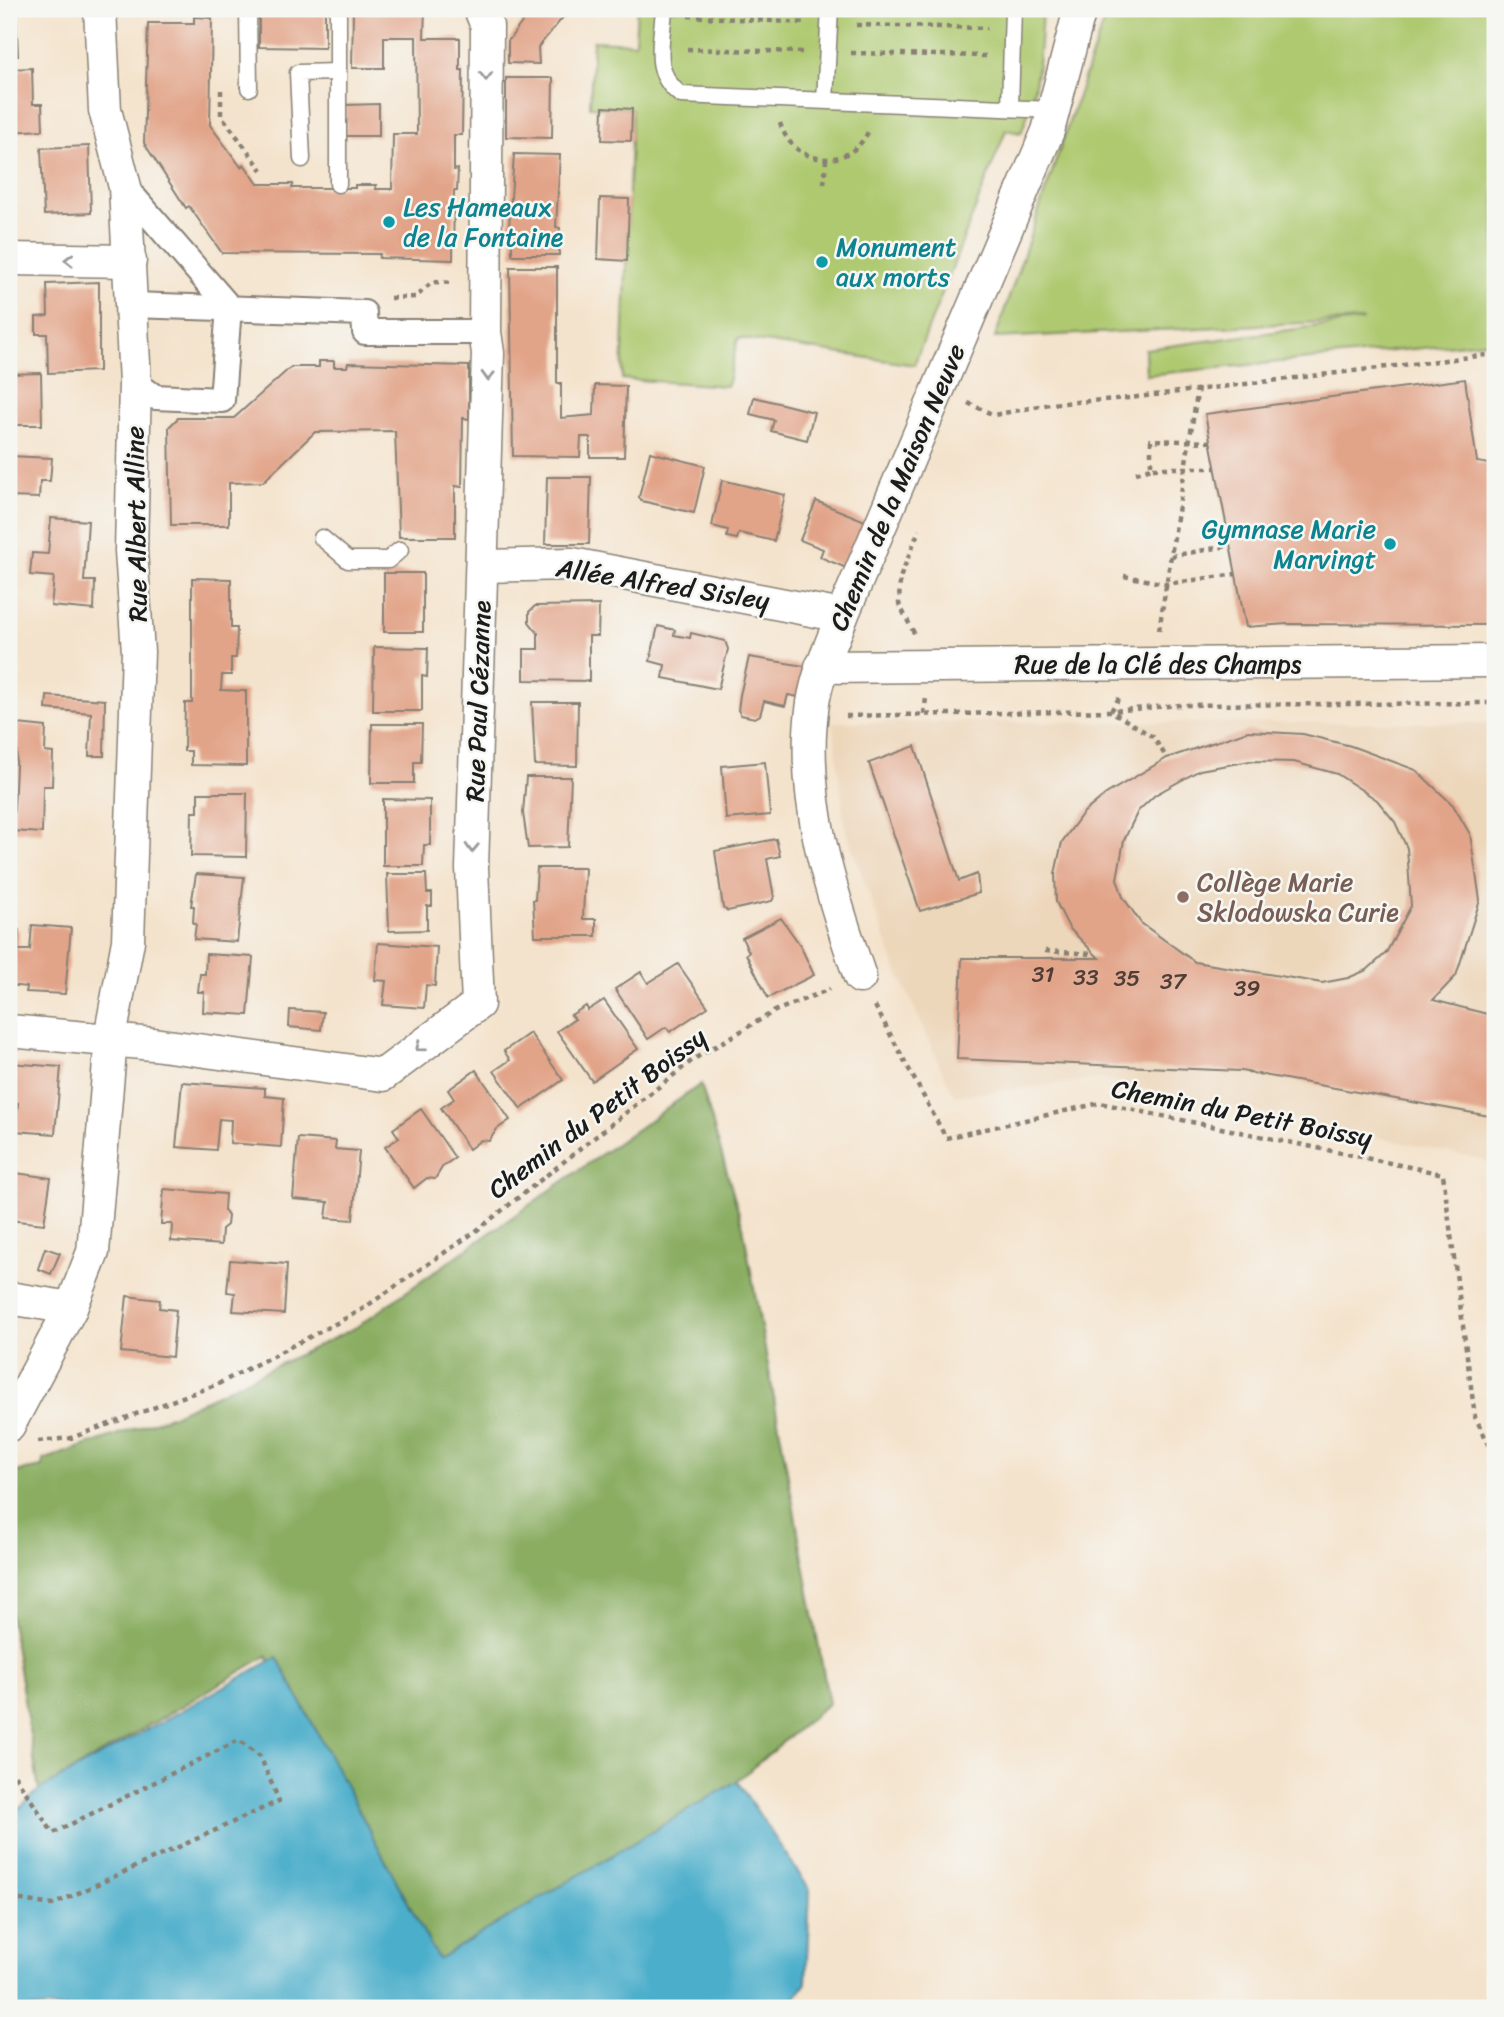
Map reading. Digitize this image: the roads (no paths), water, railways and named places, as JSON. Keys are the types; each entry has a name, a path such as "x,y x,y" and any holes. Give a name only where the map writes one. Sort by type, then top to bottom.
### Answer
{"street":[{"name":"Rue Albert Alline","path":"21,1433 93,1252 111,1040 128,941 138,652 131,551 135,383 125,187 106,110 100,9"},
{"name":"Chemin de la Maison Neuve","path":"860,977 820,844 812,800 813,704 821,667 1048,131 1080,9"},
{"name":"Rue Paul Cézanne","path":"111,1040 383,1075 478,1004 472,868 488,353 485,285 490,15"},
{"path":"125,187 229,307 222,400 155,397 135,383"},
{"path":"9,259 130,261"},
{"path":"132,304 364,313 365,332 485,332"},
{"name":"Allée Alfred Sisley","path":"483,566 572,564 842,616"},
{"name":"Rue de la Clé des Champs","path":"821,667 1495,661"},
{"path":"9,1031 111,1040"},
{"path":"9,1298 71,1308"}],"lane":[{"path":"248,9 249,88"},
{"path":"338,9 338,184"},
{"path":"664,9 661,73 668,85 681,95 1054,110"},
{"path":"825,100 830,9"},
{"path":"1010,107 1013,9"},
{"path":"302,159 298,73 338,72"},
{"path":"322,538 348,560 388,560 400,550"}],"water":[{"path":"277,1657 438,1959 737,1781 810,1890 806,1983 789,2008 9,2008 9,1818 39,1790"}],"place":[{"name":"Les Hameaux de la Fontaine","path":"389,222"},
{"name":"Monument aux morts","path":"822,262"},
{"name":"Gymnase Marie Marvingt","path":"1390,544"},
{"name":"Collège Marie Sklodowska Curie","path":"1183,897"}]}
